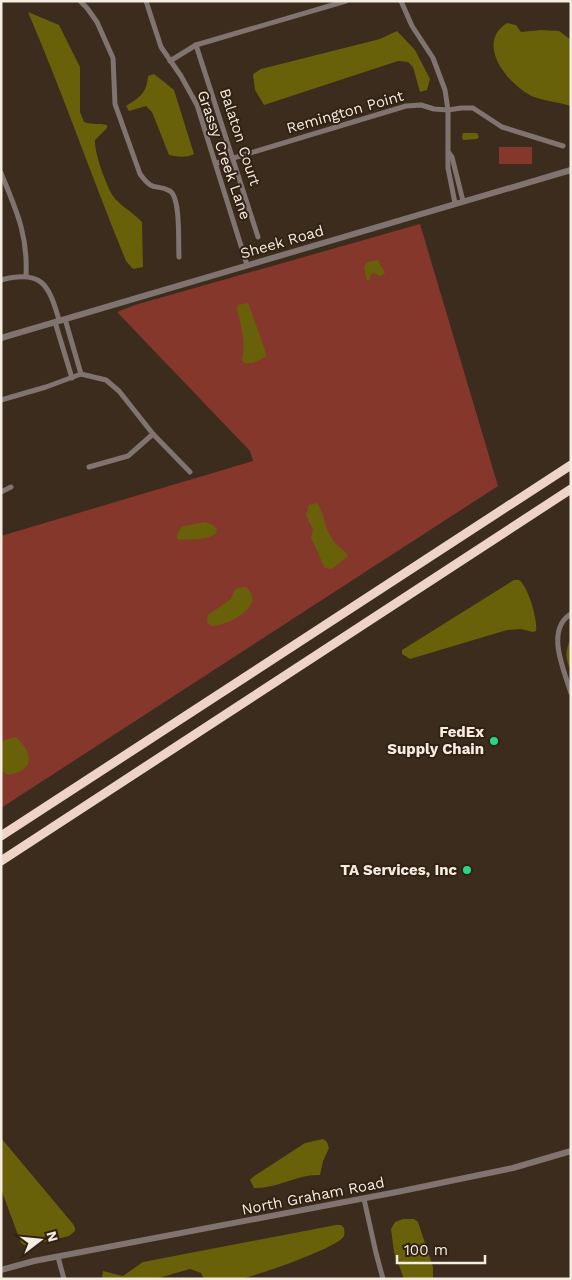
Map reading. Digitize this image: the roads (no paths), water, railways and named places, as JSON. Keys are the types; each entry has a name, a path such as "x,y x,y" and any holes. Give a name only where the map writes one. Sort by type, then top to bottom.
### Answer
{"highway":[{"path":"1,836 571,465"},
{"path":"1,862 571,490"}],"street":[{"path":"80,1 97,22 113,58 115,104 140,174 146,183 154,188 168,190 174,195 177,203 179,257"},
{"name":"Grassy Creek Lane","path":"146,1 161,47 185,82 197,105 247,265"},
{"path":"170,61 196,45 346,1"},
{"path":"401,1 412,26 433,58 445,90 448,110 448,168 456,203"},
{"name":"Balaton Court","path":"196,45 258,237"},
{"name":"Remington Point","path":"216,163 406,106 421,105 434,110 473,108 502,127 563,146"},
{"path":"449,153 452,157 463,201"},
{"name":"Sheek Road","path":"1,338 571,170"},
{"path":"1,173 24,231 27,257 26,276"},
{"path":"1,280 26,276 36,279 48,290 53,297 81,374"},
{"path":"60,320 72,378"},
{"path":"1,400 46,387 81,374 106,380 113,384 153,434 190,472"},
{"path":"89,467 128,456 153,434"},
{"path":"1,492 11,487"},
{"path":"571,614 564,618 558,632 558,648 571,693"},
{"name":"North Graham Road","path":"1,1270 34,1261 364,1199 513,1168 571,1151"},
{"path":"364,1199 383,1279"},
{"path":"58,1257 64,1279"}],"place":[{"name":"FedEx Supply Chain","path":"494,741"},
{"name":"TA Services, Inc","path":"467,870"}]}
